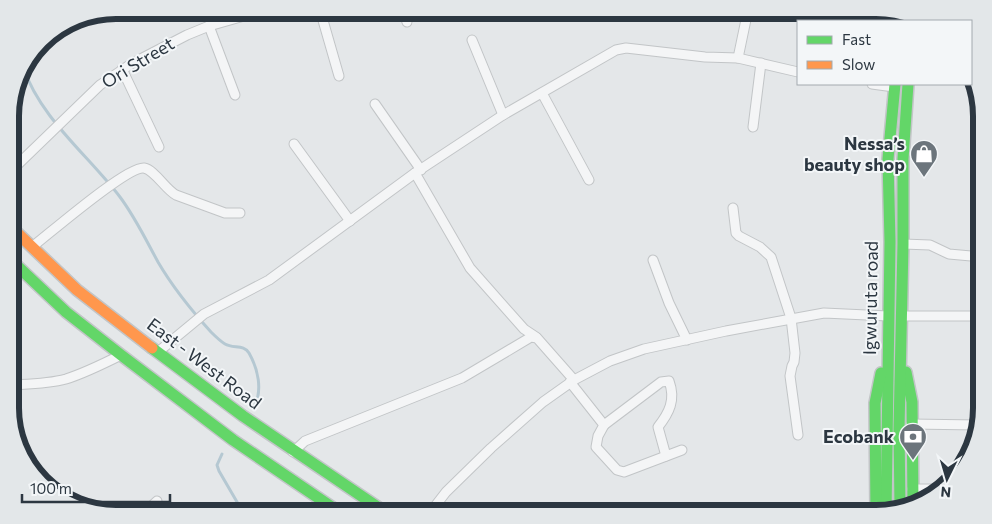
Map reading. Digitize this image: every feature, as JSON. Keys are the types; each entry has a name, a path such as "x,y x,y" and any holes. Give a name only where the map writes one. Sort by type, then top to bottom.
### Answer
{"main road":[{"name":"Igwuruta road","path":"900,502 899,429 903,159 908,85"},
{"name":"Igwuruta road","path":"886,504 890,242 888,159 895,86"},
{"name":"East - West Road","path":"19,235 77,290 158,352 293,452 374,505"},
{"path":"19,268 66,312 120,355 233,440 329,505"},
{"path":"901,350 912,402 912,498"},
{"path":"876,505 875,403 887,351"}],"street":[{"name":"Ori Street","path":"19,163 100,85 122,70 187,35 234,19"},
{"path":"323,19 339,76"},
{"path":"738,58 746,19"},
{"path":"209,26 235,95"},
{"path":"472,40 503,115"},
{"path":"158,352 204,314 261,286 418,171 503,115 616,50 626,48 705,57 738,58 797,72"},
{"path":"753,127 761,63"},
{"path":"122,70 159,147"},
{"path":"542,93 589,180"},
{"path":"375,104 418,171 470,268 524,329 536,337 572,381 604,425"},
{"path":"294,144 350,221"},
{"path":"32,247 117,180 137,169 143,168 149,170 176,195 225,213 240,213"},
{"path":"733,208 736,233 760,247 770,257 791,318 794,362 790,376 798,435"},
{"path":"903,244 930,246 949,254 973,256"},
{"path":"653,260 669,303 687,340"},
{"path":"436,505 446,492 491,448 542,402 572,381 619,358 644,349 791,318 824,313 888,316"},
{"path":"902,316 973,316"},
{"path":"293,452 305,441 462,378 526,339 536,337"},
{"path":"19,385 45,383 66,379 120,355"},
{"path":"666,456 658,427 670,411 672,401 669,381 661,382 604,425 598,436 596,447 617,470 624,472 682,450"},
{"path":"911,424 971,425"},
{"path":"912,490 928,490"},
{"path":"154,505 158,501"}],"waterway":[{"path":"27,77 41,103 53,120 120,197 158,262 190,307 221,341 247,350 255,366 259,387 254,407"},
{"path":"222,454 217,465 239,505"}],"traffic: fast":[{"path":"886,504 890,242 888,159 895,85"},
{"path":"900,502 899,429 903,159 908,85"},
{"path":"19,268 66,312 121,355 233,440 329,505"},
{"path":"152,348 243,416 375,505"},
{"path":"906,372 912,402 913,498"},
{"path":"876,505 875,403 881,373"}],"traffic: slow":[{"path":"19,235 77,290 152,348"}],"place":[{"name":"Nessa’s beauty shop","path":"924,178"},
{"name":"Ecobank","path":"913,461"}]}
